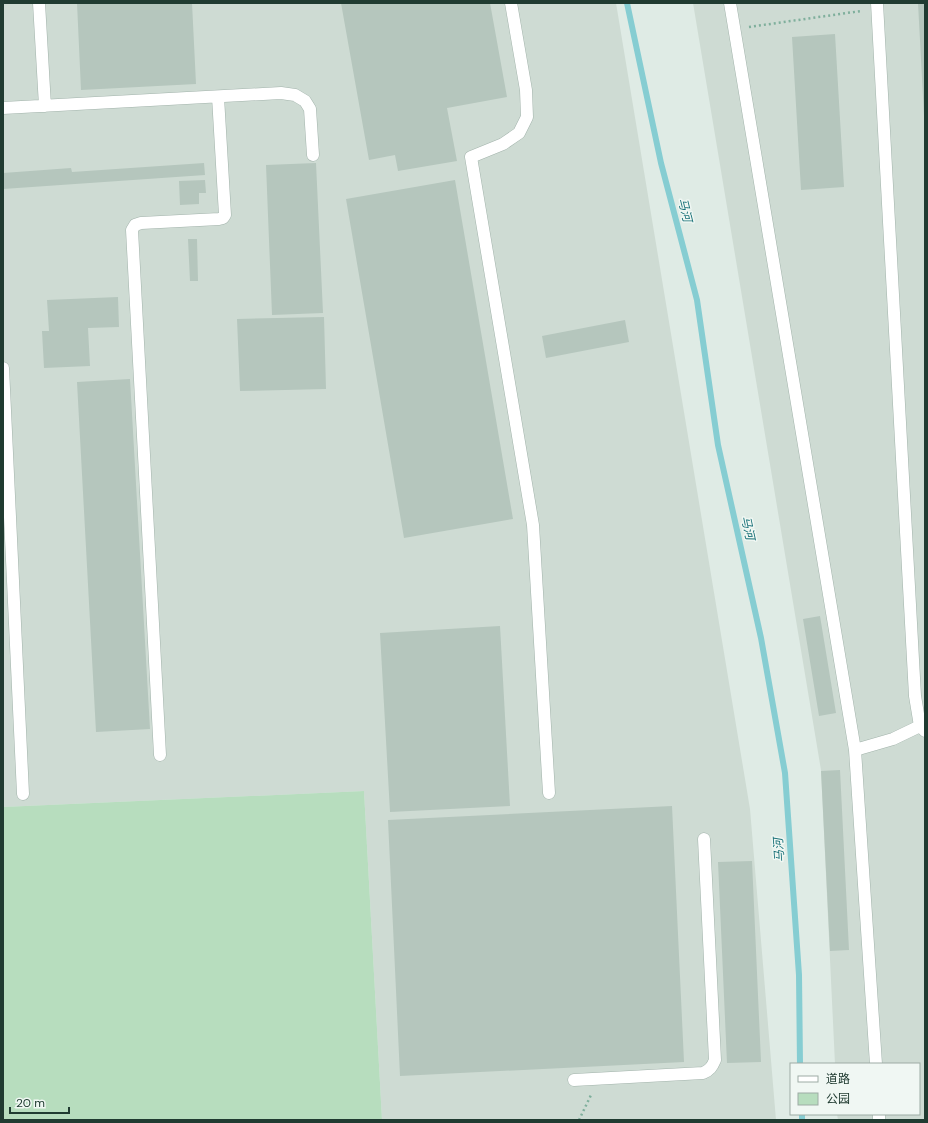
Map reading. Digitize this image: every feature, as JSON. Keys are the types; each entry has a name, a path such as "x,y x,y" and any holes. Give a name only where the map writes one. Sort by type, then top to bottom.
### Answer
{"lane":[{"path":"39,3 45,106"},
{"path":"511,3 526,90 527,116 519,133 503,144 471,157 533,525 549,793"},
{"path":"730,3 855,750 876,1063"},
{"path":"855,750 893,740 922,729 915,696 919,664 877,6"},
{"path":"3,108 281,93 295,94 305,101 310,109 313,155"},
{"path":"160,755 132,230 135,225 141,223 219,219 223,218 225,215 218,97"},
{"path":"3,368 7,549 23,794"},
{"path":"574,1080 703,1073 710,1071 715,1060 704,839"}],"path":[{"path":"735,29 877,6"},
{"path":"579,1120 600,1079"}],"shaded area":[{"path":"3,3 616,3 750,809 776,1120 382,1120 364,791 3,807"},
{"path":"693,3 925,3 925,1120 838,1120 837,1115 920,1115 920,1063 835,1063 821,770"}],"green space":[{"path":"364,791 382,1120 3,1120 3,807"}],"building":[{"path":"77,3 192,3 196,84 81,90"},
{"path":"341,3 490,3 507,97 447,108 457,161 398,171 395,155 369,160"},
{"path":"918,3 925,3 925,116 924,116"},
{"path":"835,34 844,187 801,190 792,37"},
{"path":"204,163 205,175 3,189 3,173 71,168 72,172"},
{"path":"316,163 323,313 272,315 266,165"},
{"path":"205,180 206,193 199,193 199,204 180,205 179,181"},
{"path":"455,180 513,519 404,538 346,199"},
{"path":"188,239 197,239 198,281 190,281"},
{"path":"118,297 119,327 88,328 90,366 44,368 42,331 49,331 47,300"},
{"path":"324,317 326,389 240,391 237,319"},
{"path":"625,320 629,342 546,358 542,336"},
{"path":"130,379 150,729 96,732 77,382"},
{"path":"820,616 836,713 819,716 803,619"},
{"path":"500,626 510,806 390,812 380,633"},
{"path":"840,770 849,950 830,951 821,771"},
{"path":"672,806 684,1062 400,1076 388,820"},
{"path":"752,861 761,1062 727,1063 718,862"}],"waterway":[{"name":"马河","path":"627,3 661,163 697,300 718,445 761,638 785,773 799,975 800,1063"},
{"name":"马河","path":"802,1115 802,1120"}]}
